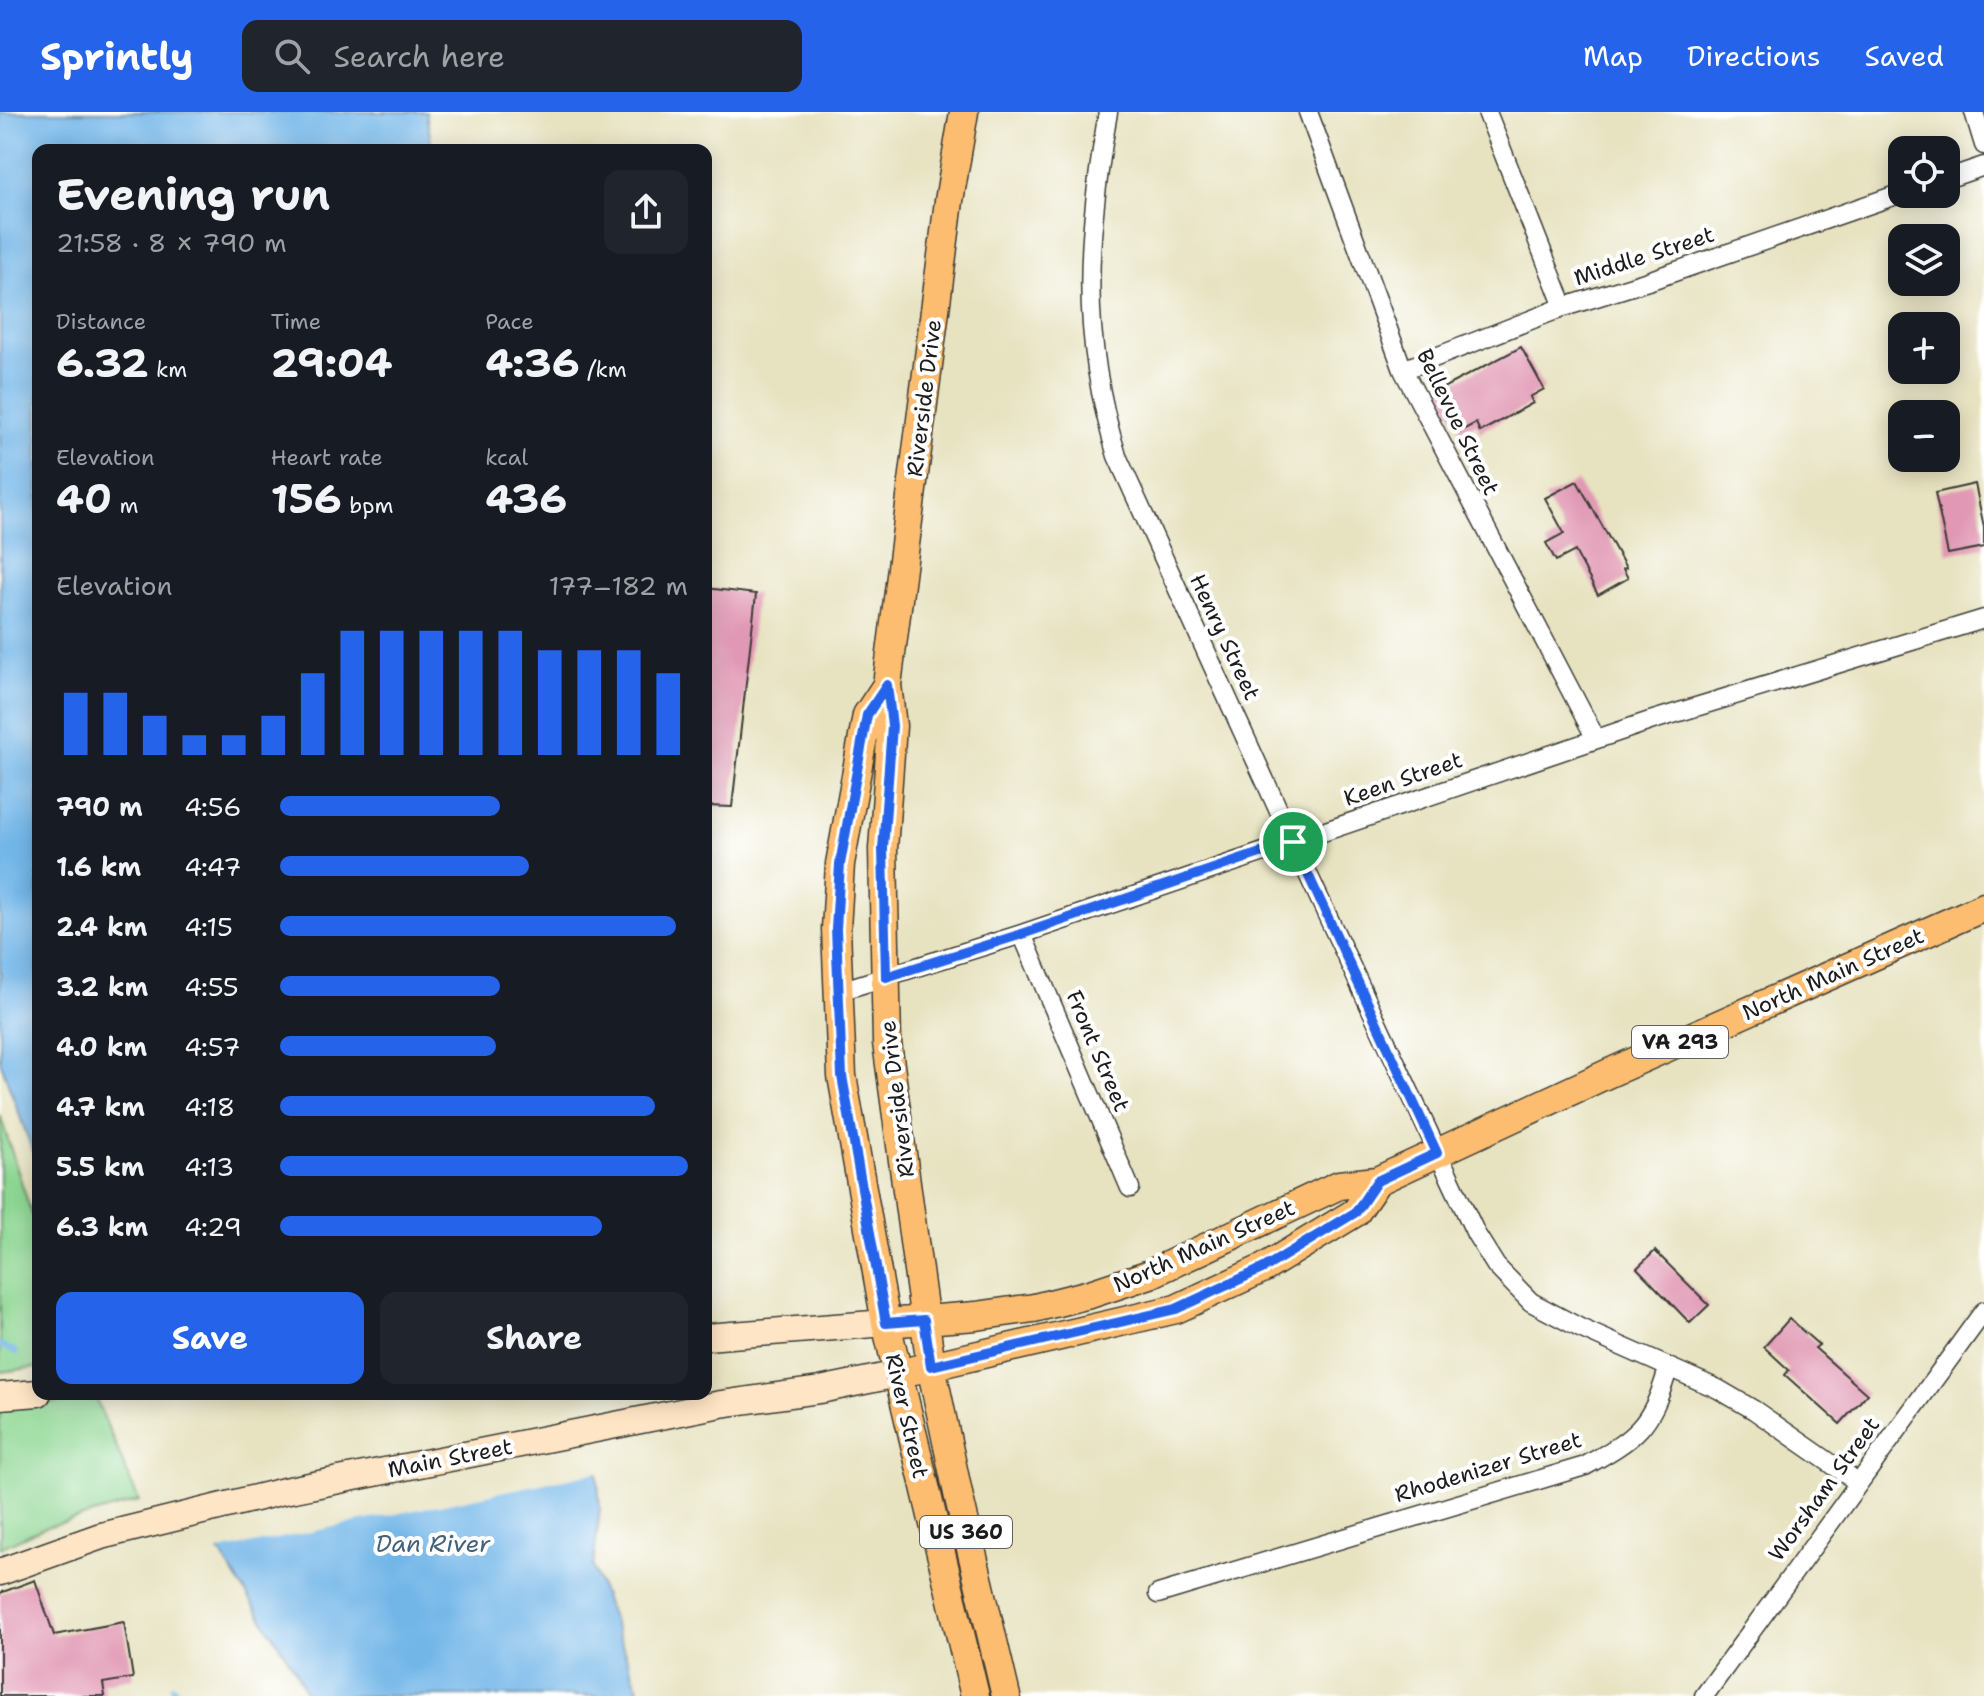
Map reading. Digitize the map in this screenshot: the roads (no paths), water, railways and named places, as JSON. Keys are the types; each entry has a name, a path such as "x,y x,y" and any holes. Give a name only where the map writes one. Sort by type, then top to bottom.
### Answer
{"main road":[{"name":"Riverside Drive","path":"924,1320 887,1043 883,849 892,726 887,685 949,201 964,112"},
{"name":"Riverside Drive","path":"886,1323 842,1076 836,929 840,864 867,715 887,685"},
{"name":"North Main Street","path":"886,1323 1034,1308 1150,1274 1339,1185 1377,1181 1607,1074 1984,907"},
{"name":"North Main Street","path":"898,1374 1176,1309 1264,1268 1356,1212 1377,1181"},
{"name":"River Street","path":"924,1320 959,1498 1006,1696"},
{"name":"River Street","path":"886,1323 975,1696"},
{"name":"VA 293","path":"712,1337 886,1323"},
{"name":"Main Street","path":"5,1570 101,1536 284,1491 721,1404 820,1390 898,1374"},
{"path":"5,1396 32,1394"}],"street":[{"name":"Henry Street","path":"1108,112 1089,256 1091,324 1104,414 1130,489 1476,1234 1496,1266 1531,1302 1668,1369"},
{"name":"Bellevue Street","path":"1308,112 1403,370 1596,739"},
{"path":"1487,112 1564,307"},
{"path":"1974,112 1984,145"},
{"path":"1960,174 1984,166"},
{"name":"Middle Street","path":"1403,370 1564,307 1888,198"},
{"name":"Keen Street","path":"840,991 1022,934 1596,739 1984,619"},
{"name":"Front Street","path":"1022,934 1130,1188"},
{"name":"Worsham Street","path":"1712,1693 1984,1311"},
{"path":"1668,1369 1718,1389 1754,1410 1859,1483"},
{"name":"Rhodenizer Street","path":"1158,1594 1585,1466 1618,1447 1637,1431 1653,1412 1668,1369"}],"water":[{"path":"0,112 426,112 431,144 32,144 32,1149 0,1061"},
{"name":"Dan River","path":"592,1404 600,1509 593,1567 641,1696 307,1696 296,1671 172,1478"}],"waterway":[{"path":"0,1345 16,1352"},
{"path":"173,1687 179,1696"}]}
